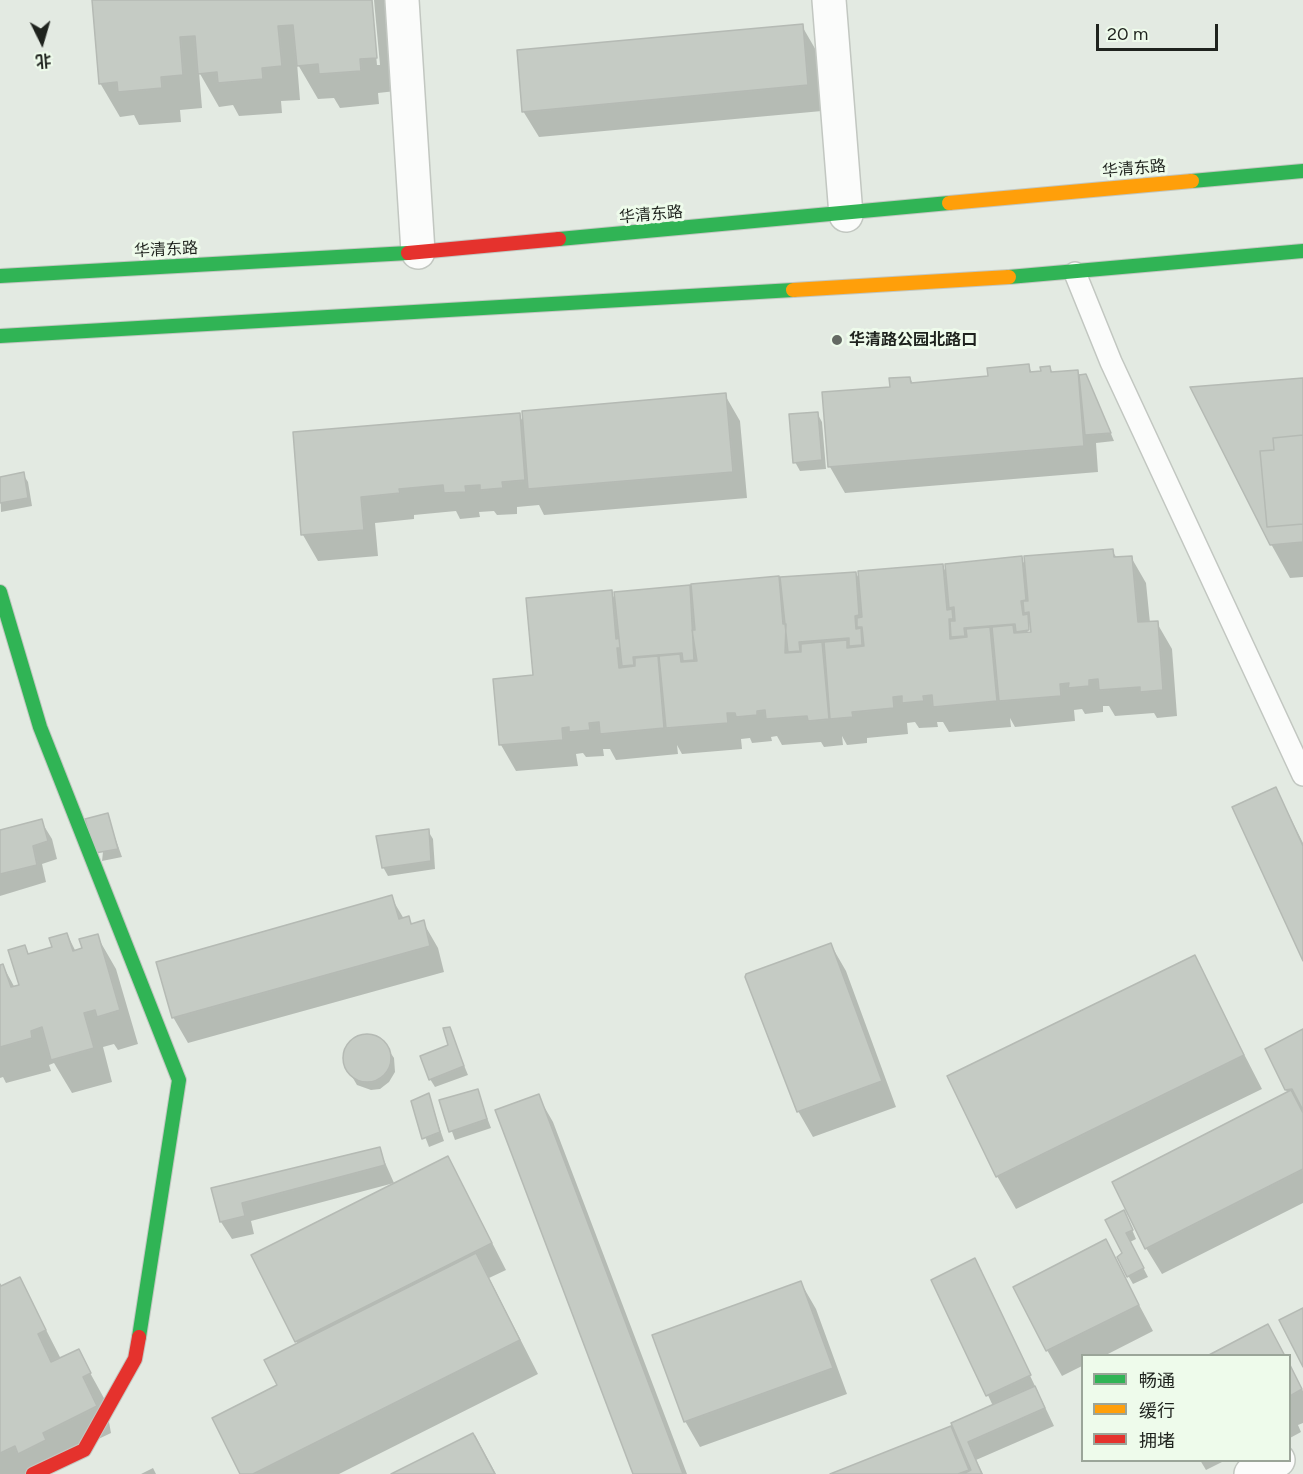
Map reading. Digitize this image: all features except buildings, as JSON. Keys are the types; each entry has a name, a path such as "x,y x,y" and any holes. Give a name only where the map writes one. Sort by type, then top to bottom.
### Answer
{"main road":[{"name":"华清东路","path":"0,276 418,252 1303,171"},
{"path":"0,336 1075,273 1303,251"},
{"path":"0,592 40,727 179,1080 135,1359 84,1450 33,1474"}],"street":[{"path":"402,0 418,252"},
{"path":"829,0 846,214"},
{"path":"1251,1474 1276,1462"}],"lane":[{"path":"1075,273 1111,362 1303,775"}],"traffic: fast":[{"path":"1192,181 1303,171"},
{"path":"559,239 949,203"},
{"path":"1009,277 1303,251"},
{"path":"0,276 408,253"},
{"path":"0,336 793,290"},
{"path":"0,592 40,727 179,1080 139,1337"}],"traffic: slow":[{"path":"949,203 1192,181"},
{"path":"793,290 1009,277"}],"traffic: jam":[{"path":"408,253 559,239"},
{"path":"33,1474 84,1450 135,1359 139,1337"}],"place":[{"name":"华清路公园北路口","path":"837,340"}]}
